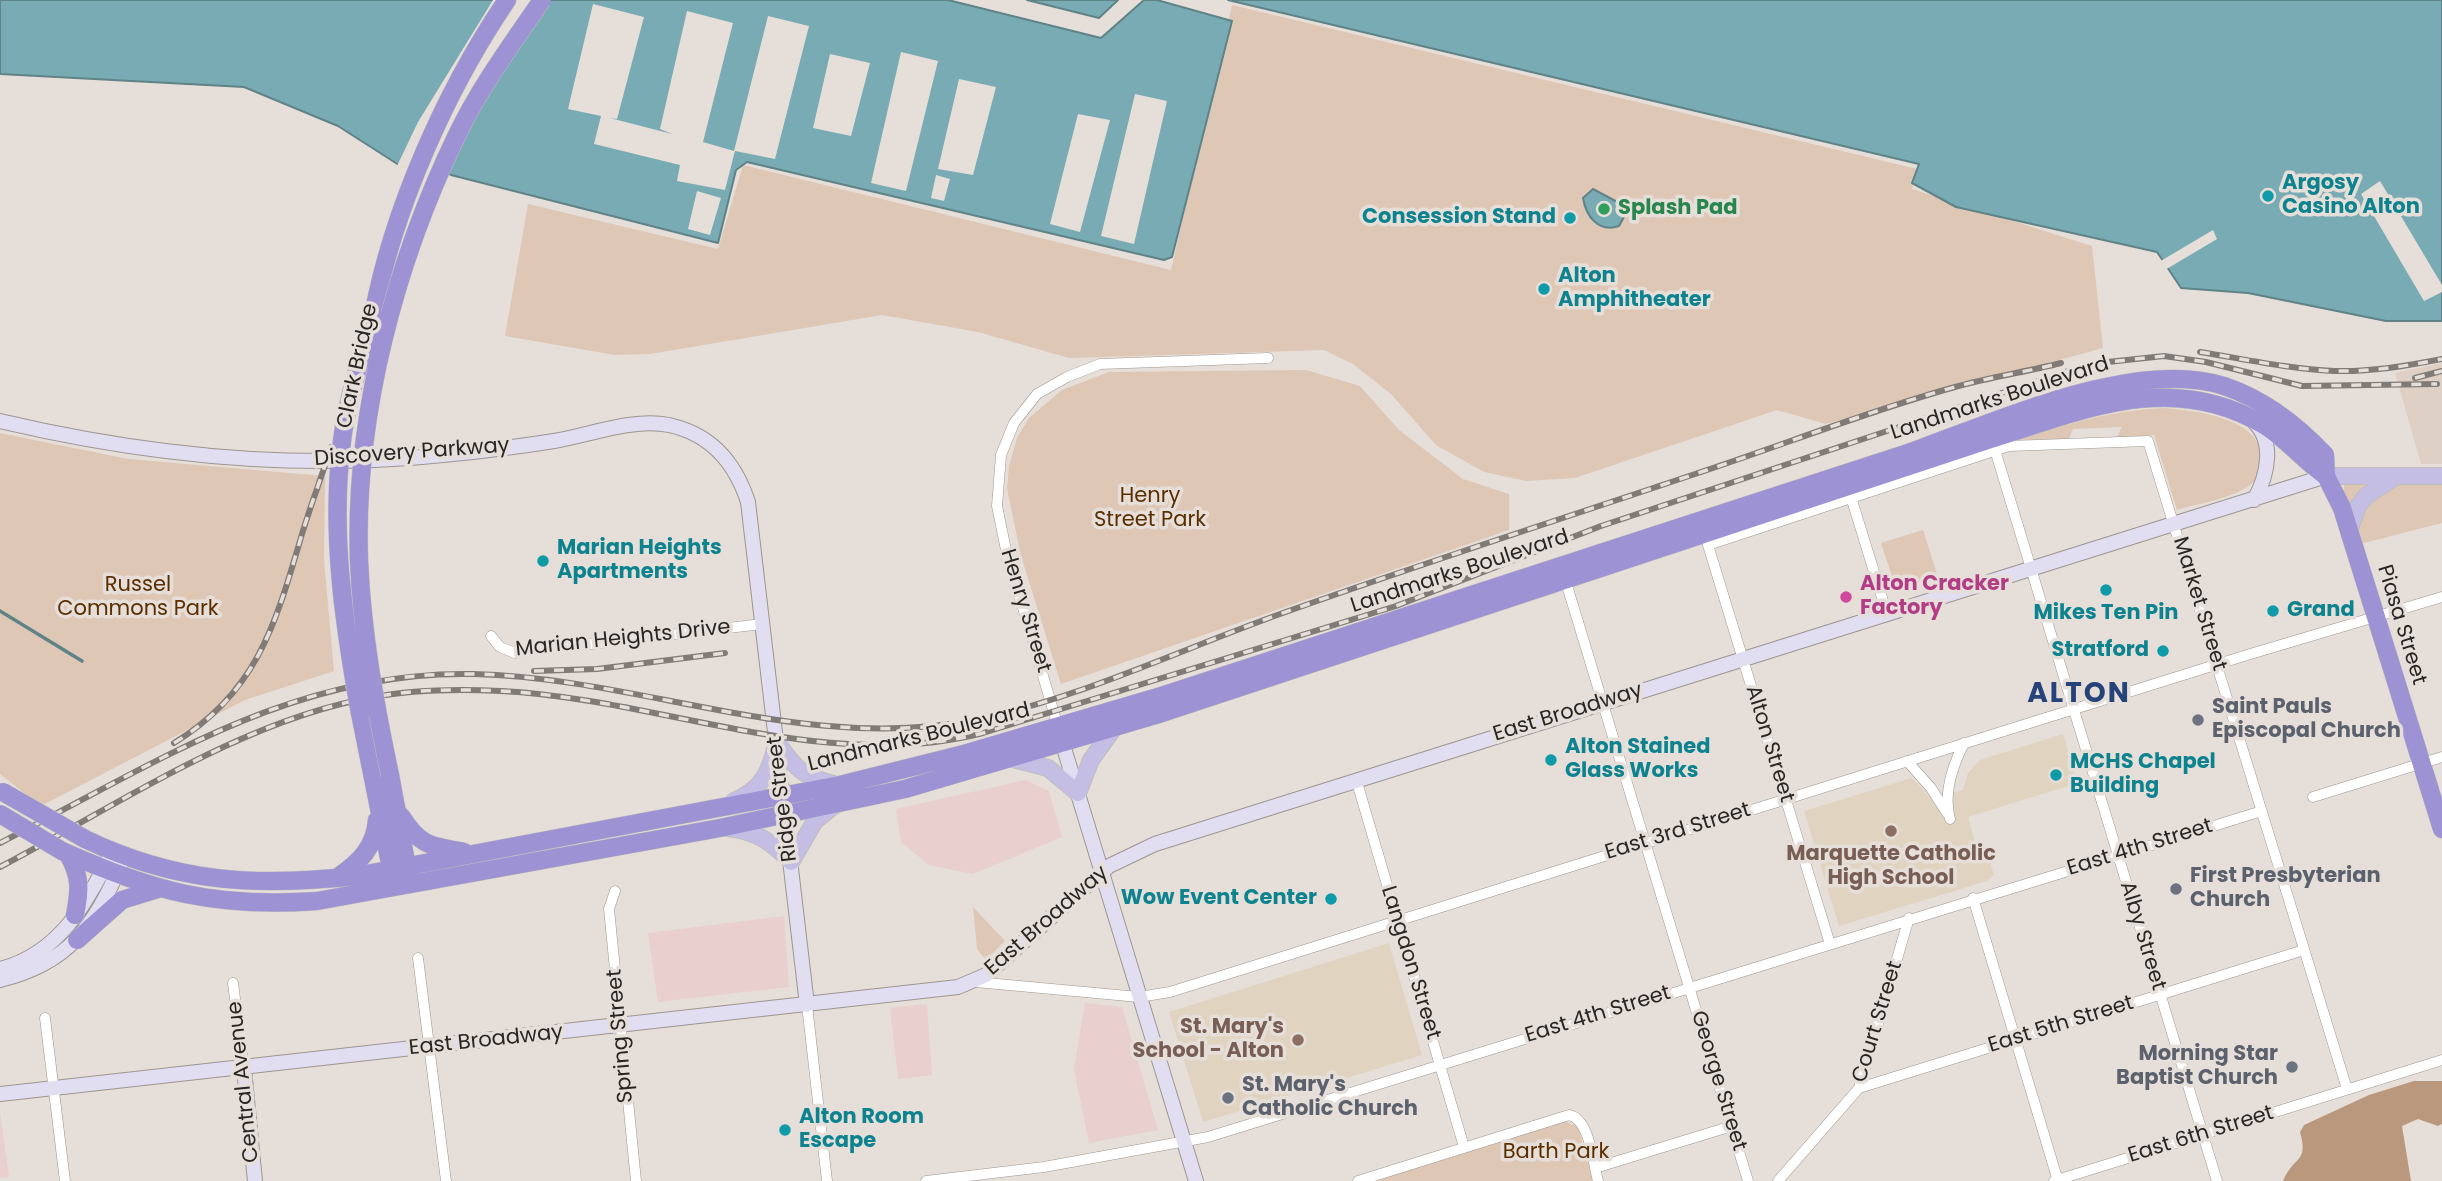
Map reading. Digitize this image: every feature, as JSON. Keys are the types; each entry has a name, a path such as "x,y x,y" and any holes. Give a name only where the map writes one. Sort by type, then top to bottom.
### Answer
{"highway":[{"name":"Clark Bridge","path":"381,776 352,669 341,568 341,441 352,391 402,214 453,94 507,0"},
{"name":"Clark Bridge","path":"381,776 359,559 360,494 374,382 412,245 457,135 542,0"},
{"name":"Landmarks Boulevard","path":"1,791 85,839 164,870 215,880 271,883 336,878 717,809 784,803 840,793 1061,735 1896,457 2022,412 2136,380 2172,379 2223,386 2271,409 2325,455 2326,476"},
{"name":"Landmarks Boulevard","path":"840,793 905,789 1009,758 1061,735 1114,728 2100,404 2126,399 2175,397 2204,402 2247,416 2277,433 2326,476"},
{"name":"Piasa Street","path":"2326,476 2342,508 2442,829"},
{"path":"381,776 402,887"},
{"name":"Landmarks Boulevard","path":"0,814 65,853 159,889 228,902 283,904 402,887 720,828 784,803"},
{"path":"386,806 413,835 427,845 474,853"},
{"path":"336,878 354,866 370,846 386,806"},
{"path":"65,853 78,871 81,887 75,915"},
{"path":"77,940 122,900 159,889"}],"main road":[{"path":"2326,476 2442,476"},
{"path":"2349,531 2358,506 2366,496 2395,477"},
{"path":"1009,758 1048,768 1078,793 1091,760 1114,728"},
{"path":"720,828 756,834 768,840 791,862 815,821 840,793 809,778 792,764 777,742"},
{"path":"717,809 752,793 767,776 777,742"}],"street":[{"name":"Henry Street","path":"1196,1181 1006,550 997,506 1001,455 1014,423 1037,394 1100,364 1268,358"},
{"path":"2247,416 2256,423 2268,452 2265,475 2255,500"},
{"name":"Discovery Parkway","path":"0,421 135,446 327,461 486,450 637,425 667,425 698,435"},
{"name":"Ridge Street","path":"698,435 723,453 743,486 751,523 827,1181"},
{"name":"Market Street","path":"1995,450 2020,445 2148,441 2347,1089"},
{"path":"1887,614 1851,497 1995,450"},
{"name":"Alby Street","path":"1995,450 2217,1181"},
{"name":"East Broadway","path":"0,1094 930,991 975,982 1102,872 1128,855 1155,844 2326,476"},
{"name":"Alton Street","path":"1830,944 1708,545 1851,497"},
{"name":"George Street","path":"1565,579 1748,1181"},
{"name":"East 3rd Street","path":"975,982 1139,997 1170,992 2217,664 2442,597"},
{"name":"Marian Heights Drive","path":"491,636 500,647 515,653 762,624"},
{"path":"1907,761 1931,788 1950,819 1947,803 1952,775 1964,743"},
{"path":"2312,797 2442,757"},
{"name":"Langdon Street","path":"1356,779 1464,1147"},
{"name":"East 4th Street","path":"926,1181 1044,1167 1208,1137 1973,898 2262,811"},
{"path":"0,970 15,966 62,935 110,872 118,854"},
{"path":"0,980 40,968 57,958 77,940 108,897 110,872"},
{"name":"Spring Street","path":"615,891 609,909 636,1181"},
{"path":"1973,898 2057,1181"},
{"name":"Court Street","path":"1778,1181 1859,1088 1909,918"},
{"name":"East 5th Street","path":"1859,1088 2304,950"},
{"path":"418,958 446,1181"},
{"name":"Central Avenue","path":"233,983 255,1181"},
{"path":"45,1018 65,1181"},
{"name":"East 6th Street","path":"2057,1181 2442,1060"},
{"path":"1358,1181 1565,1116 1576,1116 1583,1125 1598,1181"},
{"path":"1595,1168 1732,1126"}],"shaded area":[{"path":"2442,363 2442,464 2421,464 2395,373"},
{"name":"Marquette Catholic High School","path":"2063,734 2078,783 1968,817 1976,846 1985,844 1994,875 1987,881 1839,926 1804,811 1912,778 1932,799 1963,790 1968,773 1980,760"},
{"path":"1026,780 1049,791 1062,837 973,874 929,865 901,842 896,809"},
{"path":"784,916 789,987 658,1002 648,933"},
{"name":"St. Mary's School - Alton","path":"1389,943 1422,1055 1203,1122 1169,1012"},
{"path":"1085,1003 1122,1007 1158,1130 1089,1143 1074,1069"},
{"path":"927,1004 932,1075 898,1079 890,1008"},
{"path":"2414,1081 2442,1081 2442,1124 2438,1126 2418,1119 2402,1126 2411,1181 2283,1181 2303,1149 2300,1132 2304,1125 2369,1095"},
{"path":"0,1112 9,1177 0,1178"}],"green space":[{"path":"1232,5 1917,169 1912,189 2092,246 2103,348 1826,424 1777,410 1575,478 1526,481 1484,472 1436,445 1391,394 1353,364 1324,350 1069,358 978,332 882,315 650,354 615,355 505,336 528,204 718,249 743,165 1171,270"},
{"name":"Henry Street Park","path":"1306,370 1360,386 1399,430 1463,479 1509,494 1509,530 1061,684 1021,556 1007,489 1009,466 1017,438 1029,418 1062,390 1109,372"},
{"path":"2165,408 2210,415 2240,426 2252,435 2259,446 2260,461 2255,480 2234,494 2177,510 2154,435 2117,437 2122,427 2073,429 2069,439 2013,440 2107,415"},
{"name":"Russel Commons Park","path":"0,433 128,459 325,476 324,560 334,671 245,700 41,806 0,774"},
{"path":"2344,480 2442,480 2442,523 2356,545 2344,504"},
{"path":"1923,530 1938,577 1897,591 1881,543"},
{"path":"973,907 1005,941 986,960 977,949"},
{"name":"Barth Park","path":"1564,1121 1578,1127 1593,1181 1369,1181"}],"water":[{"path":"0,0 948,0 1101,38 1144,0 1157,0 1232,21 1172,257 1164,260 747,162 736,170 718,243 451,175 417,153 402,167 338,126 244,87 0,74"},
{"path":"1027,0 1118,0 1099,18"},
{"path":"1228,0 2442,0 2442,321 2386,321 2248,293 2181,288 2157,252 1956,207 1912,183 1919,164"},
{"name":"Splash Pad","path":"1593,189 1621,204 1625,215 1619,226 1605,227 1590,217 1583,198"}],"pier":[{"path":"493,0 543,0 440,171 417,157 400,170 396,168 418,122"},
{"path":"593,4 644,17 617,119 610,118 672,134 660,129 687,11 733,23 703,142 734,151 768,16 809,26 775,159 735,151 725,190 677,181 680,165 594,144 601,116 568,109"},
{"path":"901,52 938,61 906,191 871,183"},
{"path":"830,54 870,63 851,136 813,128"},
{"path":"959,79 996,87 973,175 938,169"},
{"path":"1135,94 1167,101 1134,244 1101,236"},
{"path":"1078,114 1110,120 1080,232 1050,224"},
{"path":"936,175 950,179 944,201 931,198"},
{"path":"2380,181 2442,285 2442,292 2424,301 2361,194"},
{"path":"697,191 721,198 710,235 688,229"},
{"path":"2213,230 2217,239 2165,270 2159,262"}],"waterway":[{"path":"0,611 82,661"}],"railway":[{"path":"2200,352 2283,366 2334,371 2361,371 2442,359"},
{"path":"0,867 135,792 229,744 325,708 374,697 438,690 501,691 561,697 803,740 863,745 923,743 983,733 1396,606 1601,526 2089,364 2164,356 2206,362 2302,386 2437,384"},
{"path":"0,843 227,727 285,705 345,688 408,677 474,674 537,679 789,722 852,728 915,728 979,719 1060,697 1297,608 1922,396 2061,363"},
{"path":"2415,378 2442,371"},
{"path":"174,743 203,723 226,701 245,678 260,652 283,597 331,447"},
{"path":"534,671 597,669 725,653"}],"place":[{"name":"Argosy Casino Alton","path":"2268,196"},
{"name":"Splash Pad","path":"1604,209"},
{"name":"Consession Stand","path":"1570,218"},
{"name":"Alton Amphitheater","path":"1544,289"},
{"name":"Marian Heights Apartments","path":"543,561"},
{"name":"Mikes Ten Pin","path":"2106,590"},
{"name":"Alton Cracker Factory","path":"1846,597"},
{"name":"Grand","path":"2273,611"},
{"name":"Stratford","path":"2163,651"},
{"name":"Saint Pauls Episcopal Church","path":"2198,720"},
{"name":"Alton Stained Glass Works","path":"1551,760"},
{"name":"MCHS Chapel Building","path":"2056,775"},
{"name":"Marquette Catholic High School","path":"1891,831"},
{"name":"First Presbyterian Church","path":"2176,889"},
{"name":"Wow Event Center","path":"1331,899"},
{"name":"St. Mary's School - Alton","path":"1298,1040"},
{"name":"Morning Star Baptist Church","path":"2292,1067"},
{"name":"St. Mary's Catholic Church","path":"1228,1098"},
{"name":"Alton Room Escape","path":"785,1130"}],"district":[{"name":"ALTON","path":"2079,695"}]}
